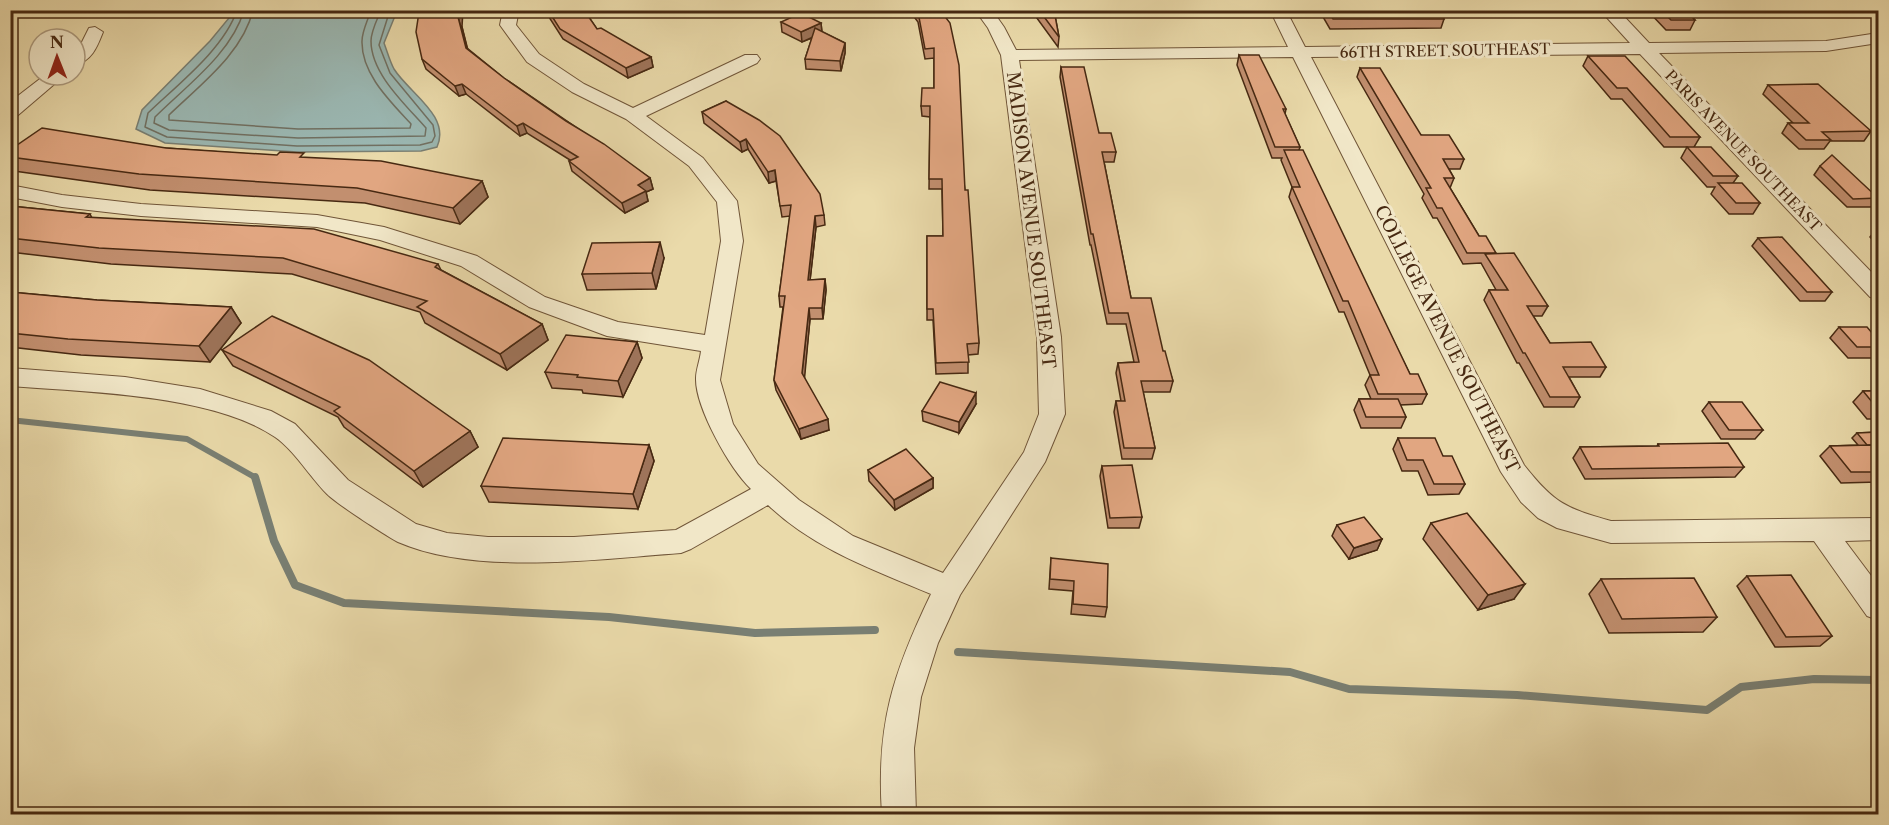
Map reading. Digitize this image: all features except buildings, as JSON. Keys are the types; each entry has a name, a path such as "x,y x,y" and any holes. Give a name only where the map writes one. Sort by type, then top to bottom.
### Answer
{"street":[{"path":"511,10 508,26 533,58 578,88 633,115 696,162 727,201 732,241 708,380 721,425 749,471 789,508 843,544 949,588"},
{"name":"MADISON AVENUE SOUTHEAST","path":"899,814 897,748 905,697 923,643 949,588 1036,455 1052,414 1049,337 1010,55 996,27 983,10"},
{"name":"COLLEGE AVENUE SOUTHEAST","path":"1278,10 1514,472 1531,494 1548,510 1567,520 1611,532 1822,531"},
{"name":"PARIS AVENUE SOUTHEAST","path":"1608,10 1878,292"},
{"path":"87,51 95,32"},
{"name":"66TH STREET SOUTHEAST","path":"1010,55 1826,46 1878,38"},
{"path":"633,115 751,59"},
{"path":"10,112 41,87"},
{"path":"10,191 62,201 141,210 318,221 384,234 469,261 537,302 615,330 715,345"},
{"path":"10,377 125,386 200,398 262,418 286,430 338,488 406,533 447,545 488,549 574,549 681,541 771,491"},
{"path":"1822,531 1878,529"},
{"path":"1822,531 1878,607"}],"water":[{"path":"231,11 397,11 384,43 394,69 434,115 440,136 437,147 421,151 297,152 165,143 136,129 142,110 210,41 229,18"}],"waterway":[{"path":"10,420 187,439 255,478"},
{"path":"255,478 274,541 295,585 344,603 609,617 755,633 875,630"},
{"path":"958,652 1290,672 1349,689 1517,695 1707,710 1741,687 1814,679 1878,680"}]}
